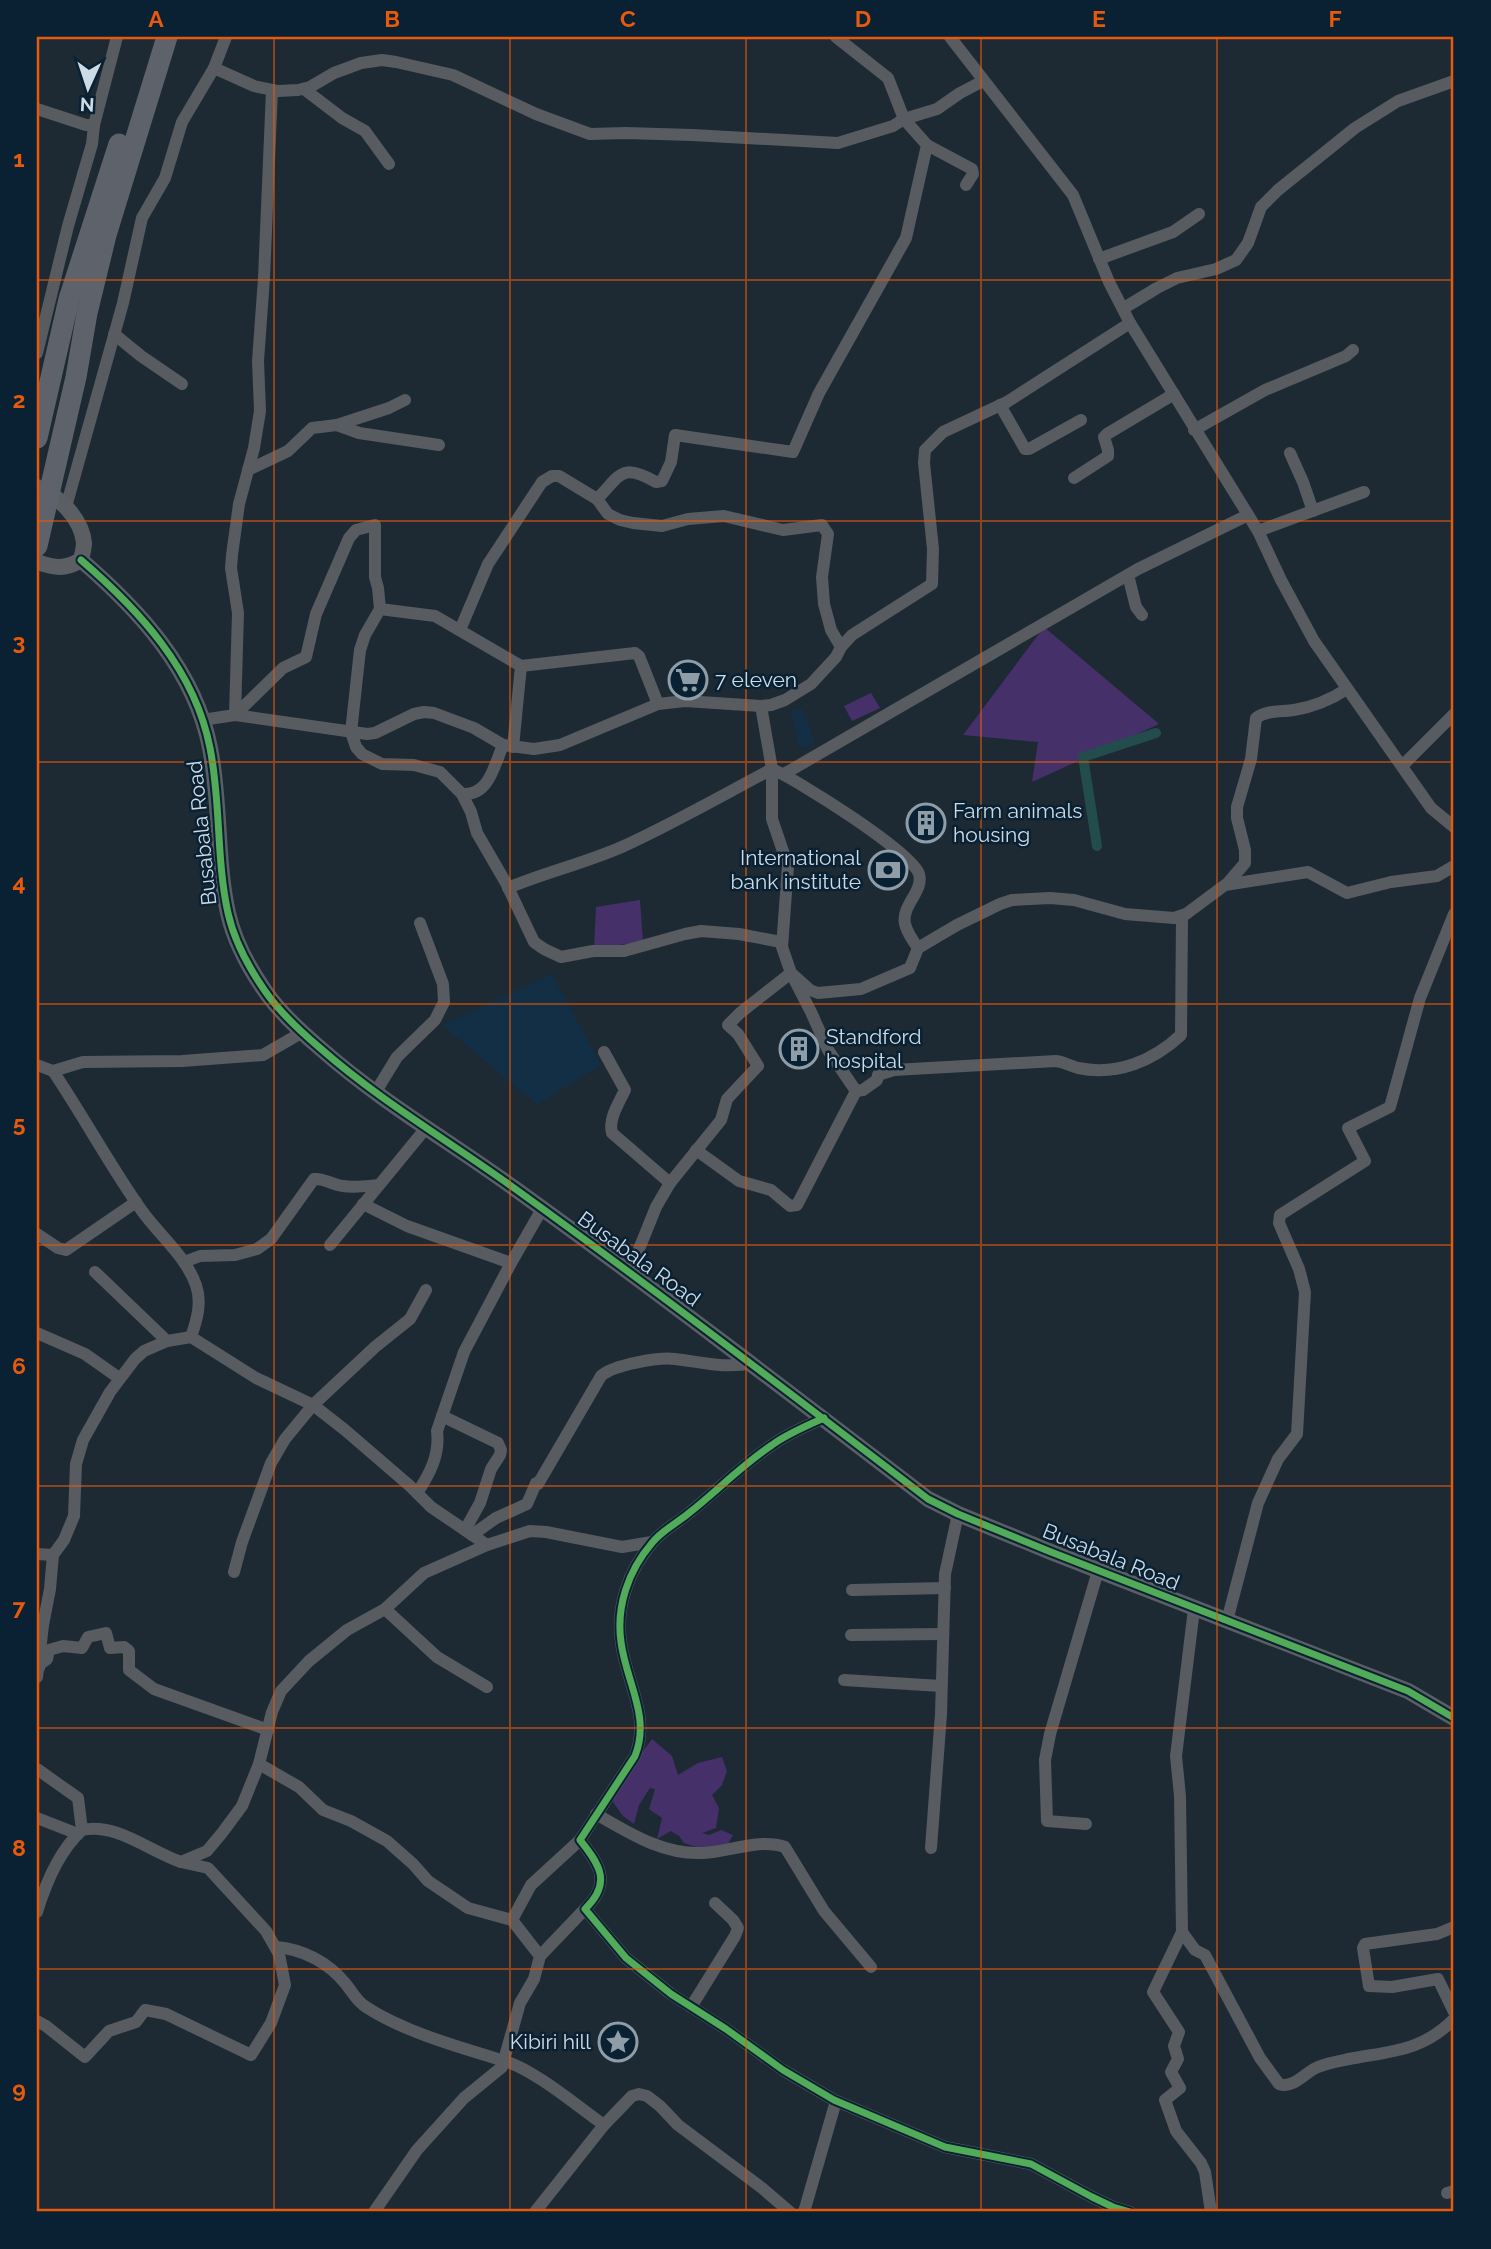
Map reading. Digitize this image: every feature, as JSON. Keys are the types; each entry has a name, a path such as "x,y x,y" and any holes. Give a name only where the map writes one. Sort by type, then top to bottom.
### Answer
{"highway":[{"path":"37,438 69,299 153,37"},
{"path":"37,546 43,490 76,377 86,313 106,235 167,37"}],"street":[{"path":"37,354 117,37"},
{"path":"66,507 114,334 142,218 164,178 182,122 214,68 226,37"},
{"path":"836,37 888,78 904,119 926,145 972,169 973,174 966,185"},
{"path":"957,40 983,81 1073,195 1109,282 1130,323 1258,531 1314,641 1431,808 1454,827"},
{"path":"214,68 254,86 272,90 310,88 349,66 382,60 409,63 453,75 536,114 590,134 692,135 838,143 937,109 983,81"},
{"path":"1124,308 1177,278 1216,269 1236,260 1248,243 1261,207 1278,190 1355,128 1398,101 1454,81"},
{"path":"304,89 342,118 365,131 389,164"},
{"path":"235,715 238,613 232,555 239,504 258,433 260,411 258,361 272,90"},
{"path":"37,109 86,125 94,125"},
{"path":"597,499 620,474 633,472 656,482 662,481 671,462 675,435 793,452 819,393 906,238 926,145"},
{"path":"1099,259 1173,232 1199,214"},
{"path":"202,720 235,715 375,733 414,714 424,712 474,728 508,746 534,749 560,745 658,704 705,702 761,706 785,699 811,684 852,635 932,584 933,549 925,450 943,432 1000,405 1130,323"},
{"path":"114,334 182,384"},
{"path":"1194,430 1265,390 1346,356 1353,350"},
{"path":"1073,478 1108,456 1104,437 1107,434 1174,394"},
{"path":"248,470 288,451 312,428 337,425 405,400"},
{"path":"1000,405 1025,449 1030,449 1081,420"},
{"path":"337,425 370,435 439,445"},
{"path":"1290,453 1313,511"},
{"path":"460,630 488,564 542,482 552,476 559,476 597,499 608,514 620,520 662,526 688,519 724,516 787,531 822,525 828,534 822,577 824,604 831,630 841,647"},
{"path":"37,562 51,567 69,567 81,560 84,544 79,526 66,507 43,490"},
{"path":"1258,531 1364,492"},
{"path":"785,774 1128,575 1248,515"},
{"path":"235,715 283,668 306,657 316,614 349,538 356,530 375,525 375,577 380,609 361,645 351,732 356,747 370,759 382,764 414,765 440,772 462,794 477,832 534,942 561,957 593,951 624,951 701,931 731,933 781,942"},
{"name":"Busabala Road","path":"81,560 109,584 151,628 185,681 210,745 225,898 233,929 265,991 301,1033 375,1093 542,1209 751,1363 928,1499 958,1514 1098,1571 1408,1691 1454,1718"},
{"path":"1128,575 1136,607 1142,615"},
{"path":"380,609 427,614 521,666 635,653 639,656 658,704"},
{"path":"462,794 478,793 508,746 521,666"},
{"path":"1227,885 1245,863 1237,807 1251,759 1256,718 1264,713 1308,708 1331,700 1347,689"},
{"path":"761,706 772,769 772,819 788,866 781,942 791,973 828,1050 856,1091"},
{"path":"1402,766 1454,714"},
{"path":"508,888 540,874 582,864 625,846 772,769 785,774 848,814 917,870 920,880 905,910 905,922 918,948"},
{"path":"791,973 810,990 818,993 861,989 910,968 918,948 957,925 1000,904 1022,899 1074,900 1125,914 1182,917 1227,885 1308,872 1347,893 1391,882 1437,876 1454,866"},
{"path":"1227,1621 1258,1503 1278,1459 1297,1434 1305,1292 1279,1218 1365,1161 1348,1128 1390,1107 1420,999 1454,914"},
{"path":"856,1091 871,1085 878,1075 894,1070 1056,1061 1078,1068 1115,1070 1164,1050 1181,1035 1182,917"},
{"path":"375,1093 397,1057 435,1020 444,1002 443,984 420,923"},
{"path":"629,1274 656,1207 670,1183 721,1120 727,1099 758,1066 738,1034 728,1025 791,973"},
{"path":"53,1071 83,1062 182,1061 263,1055 301,1033"},
{"path":"604,1052 625,1090 611,1120 612,1133 670,1183"},
{"path":"37,1065 53,1071 136,1202 184,1262 197,1286 199,1305 191,1337"},
{"path":"696,1150 739,1181 771,1191 790,1206 797,1205 856,1091"},
{"path":"330,1245 426,1128"},
{"path":"184,1262 201,1256 235,1255 257,1249 271,1239 314,1180 323,1179 346,1187 379,1185"},
{"path":"37,1234 58,1248 66,1250 136,1202"},
{"path":"363,1204 407,1226 511,1263"},
{"path":"417,1493 429,1476 439,1442 437,1431 464,1352 542,1209"},
{"path":"95,1272 167,1341"},
{"path":"234,1572 271,1463 285,1439 313,1405 375,1346 410,1319 426,1290"},
{"path":"37,1333 85,1354 119,1378"},
{"path":"37,1676 53,1555 64,1540 74,1516 76,1464 83,1440 119,1378 135,1359 167,1341 191,1337 257,1378 313,1405 440,1514 487,1545"},
{"path":"468,1532 527,1504 536,1483 538,1484 601,1376 606,1372 625,1364 673,1358 732,1366 751,1363"},
{"path":"442,1416 498,1443 501,1450 491,1469 468,1532"},
{"path":"512,1920 531,1885 580,1840 635,1756 641,1742 638,1706 623,1654 619,1618 628,1583 652,1542 772,1444 824,1418"},
{"path":"931,1849 945,1574 958,1514"},
{"path":"181,1861 207,1851 242,1805 259,1764 281,1691 293,1677 347,1630 385,1609 424,1573 487,1545 539,1531 608,1546 635,1546 652,1542"},
{"path":"37,1554 53,1555"},
{"path":"1086,1824 1047,1821 1045,1760 1050,1734 1098,1571"},
{"path":"852,1590 944,1588"},
{"path":"385,1609 438,1657 486,1687"},
{"path":"1195,1609 1177,1756 1182,1932 1153,1992 1180,2032 1174,2046 1178,2059 1171,2072 1180,2088 1165,2100 1170,2119 1205,2172 1211,2212"},
{"path":"37,1676 40,1664 47,1659 49,1650 63,1646 82,1648 88,1637 106,1633 110,1648 124,1647 130,1651 129,1670 148,1686 268,1730"},
{"path":"851,1635 943,1634"},
{"path":"844,1680 941,1686"},
{"path":"259,1764 299,1787 323,1810 351,1821 387,1841 428,1881 468,1908 512,1920 540,1956"},
{"path":"37,1769 78,1798 80,1832 61,1856 37,1911"},
{"path":"596,1814 651,1844 682,1852 704,1853 763,1845 785,1847 824,1911 871,1967"},
{"path":"37,1818 80,1832 108,1829 157,1853 208,1868 266,1931 276,1947 285,1985 271,2023 251,2055 166,2014 145,2010 136,2022 109,2031 85,2057 37,2021"},
{"path":"374,2212 417,2150 464,2098 506,2061 520,2003 534,1979 540,1956 598,1893 601,1875 596,1859 580,1840"},
{"path":"207,1851 208,1868"},
{"path":"691,2007 738,1928 715,1903"},
{"path":"585,1909 626,1958 671,1994 812,2088 836,2101 945,2147 1031,2164 1091,2197 1130,2212"},
{"path":"1454,1927 1437,1934 1365,1944 1363,1950 1369,1986 1392,1987 1438,1979 1454,2012"},
{"path":"1182,1932 1195,1950 1205,1955 1260,2059 1279,2084 1284,2086 1318,2067 1405,2049 1428,2041 1441,2033 1454,2019"},
{"path":"276,1947 292,1948 317,1960 340,1977 359,2002 378,2013 416,2031 484,2056 506,2061 539,2079 604,2125"},
{"path":"535,2212 604,2125 632,2096 639,2094 647,2096 660,2106 686,2132 790,2212"},
{"path":"804,2212 836,2101"}],"shaded area":[{"path":"1044,627 1159,724 1032,782 1038,742 963,735"},
{"path":"871,693 880,708 852,721 844,706"},
{"path":"802,708 815,744 800,747 791,711"},
{"path":"640,900 643,942 594,948 596,907"},
{"path":"552,974 601,1065 537,1105 442,1025"},
{"path":"652,1739 672,1756 678,1775 698,1763 722,1757 727,1771 722,1785 712,1795 719,1808 716,1828 702,1833 709,1835 721,1830 733,1835 727,1846 704,1849 684,1843 671,1831 657,1839 662,1818 649,1809 655,1789 650,1788 639,1805 634,1824 623,1816 613,1802 621,1781"}],"waterway":[{"path":"1097,846 1083,757 1156,733"}],"cycle path":[{"path":"81,560 143,621 178,667 192,693 210,748 224,893 234,933 248,963 271,999 320,1048 391,1103 618,1264 928,1499 1051,1552 1408,1691 1454,1718"},
{"path":"824,1418 790,1434 761,1453 660,1535 630,1577 622,1603 620,1629 624,1657 639,1713 639,1741 635,1756 580,1840 593,1858 601,1882 593,1900 585,1909 626,1958 671,1994 783,2070 834,2100 945,2147 1031,2164 1092,2197 1130,2212"}],"place":[{"name":"7 eleven","path":"688,680"},
{"name":"Farm animals housing","path":"926,823"},
{"name":"International bank institute","path":"888,870"},
{"name":"Standford hospital","path":"799,1049"},
{"name":"Kibiri hill","path":"618,2042"}]}
